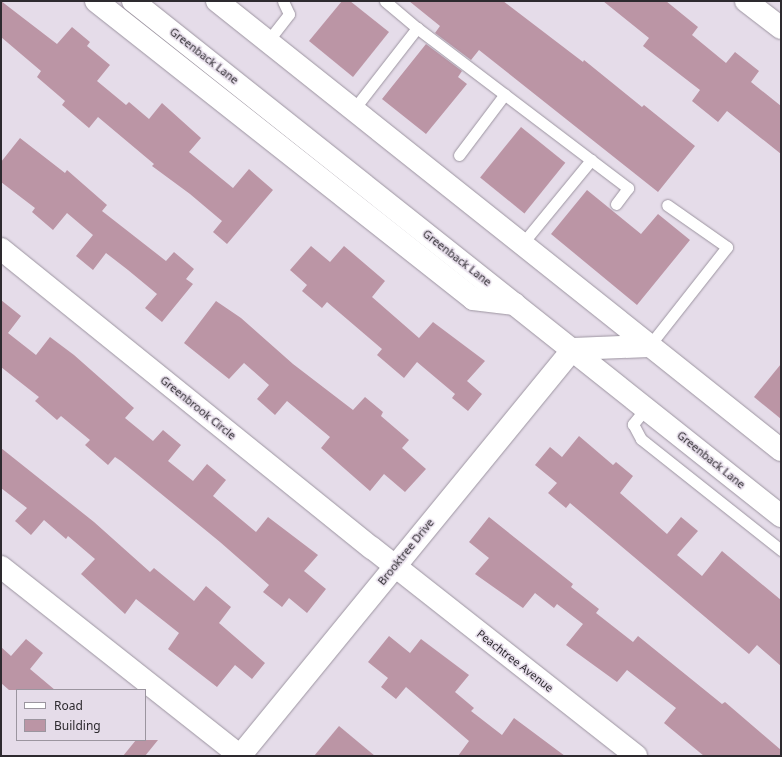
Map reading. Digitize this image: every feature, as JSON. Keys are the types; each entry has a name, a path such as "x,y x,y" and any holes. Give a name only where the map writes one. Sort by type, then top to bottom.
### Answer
{"street":[{"path":"96,1 473,299 515,304"},
{"name":"Greenback Lane","path":"133,1 515,304 574,349 781,516"},
{"path":"217,1 781,450"},
{"path":"746,1 781,28"},
{"name":"Greenbrook Circle","path":"1,249 394,566"},
{"path":"574,349 649,346"},
{"name":"Brooktree Drive","path":"240,756 394,566 574,349"},
{"name":"Peachtree Avenue","path":"394,566 636,756"},
{"path":"1,567 240,756"}],"lane":[{"path":"268,42 289,14 283,1"},
{"path":"384,1 417,28 628,188 616,204"},
{"path":"354,109 417,28"},
{"path":"459,155 504,94"},
{"path":"522,244 591,160"},
{"path":"649,346 727,247 667,205"},
{"path":"646,408 633,424 641,439 781,550"}],"building":[{"path":"1,1 57,44 72,27 90,42 87,46 110,65 97,81 126,105 129,102 149,119 162,103 201,138 189,152 233,188 249,169 273,190 227,244 213,232 222,221 190,194 152,166 154,164 98,117 89,128 62,105 65,101 37,77 41,71 1,37"},
{"path":"342,1 350,1 389,32 353,77 309,41"},
{"path":"409,1 503,1 583,62 584,60 642,107 644,105 695,146 658,192 479,50 471,60 435,33 440,26"},
{"path":"603,1 666,1 698,27 692,35 726,63 735,52 759,71 751,82 781,106 781,154 727,111 718,122 692,101 700,90 643,46 649,38"},
{"path":"426,44 462,71 458,77 467,84 426,134 382,99"},
{"path":"521,127 565,163 524,213 480,178"},
{"path":"20,138 65,173 67,170 107,205 102,211 166,261 174,252 194,269 186,279 193,284 162,322 145,308 157,294 106,253 93,270 76,256 93,235 67,213 53,230 32,212 35,208 1,182 1,162"},
{"path":"587,190 641,234 658,214 690,240 637,305 551,234"},
{"path":"311,246 330,262 344,246 385,281 372,297 419,338 433,322 485,361 467,381 482,394 468,411 452,398 455,394 417,362 404,378 377,355 382,349 327,302 322,308 302,291 307,285 290,270"},
{"path":"1,300 21,316 8,333 36,355 50,337 74,355 134,408 125,418 153,441 163,430 181,445 168,461 193,481 207,464 226,480 213,496 256,532 268,517 318,555 304,571 326,589 307,613 289,598 282,607 263,592 269,585 220,542 121,461 115,457 108,465 85,445 90,440 61,416 57,420 35,401 39,397 1,367"},
{"path":"216,301 241,318 293,364 353,410 365,397 383,412 381,416 409,440 402,448 426,469 405,492 384,474 370,491 321,448 330,437 287,401 275,415 257,399 269,385 244,363 229,379 184,343"},
{"path":"781,364 781,419 754,397"},
{"path":"579,436 613,465 616,462 633,476 620,493 667,534 681,517 698,531 677,555 702,576 722,551 781,600 781,666 757,645 749,654 570,503 566,508 548,493 557,483 535,465 550,447 562,457"},
{"path":"1,448 94,522 150,572 154,568 194,601 206,586 231,607 219,623 265,663 252,679 235,665 217,687 168,649 179,633 136,599 125,614 81,574 95,559 68,536 66,539 44,520 31,535 15,521 27,508 1,488"},
{"path":"489,517 573,584 571,587 599,609 596,613 633,642 638,636 722,704 725,702 781,750 781,756 704,756 664,723 676,708 627,670 617,682 566,645 583,624 557,604 554,608 535,593 523,608 475,574 489,558 469,542"},
{"path":"389,636 410,653 421,639 469,675 455,692 474,708 471,711 502,735 514,718 565,756 458,756 469,741 406,687 396,699 381,687 388,678 368,662"},
{"path":"26,639 43,653 30,669 54,689 9,690 1,683 1,647 11,656"},
{"path":"339,726 375,756 314,756"},
{"path":"158,740 145,756 123,756 135,741"}]}
